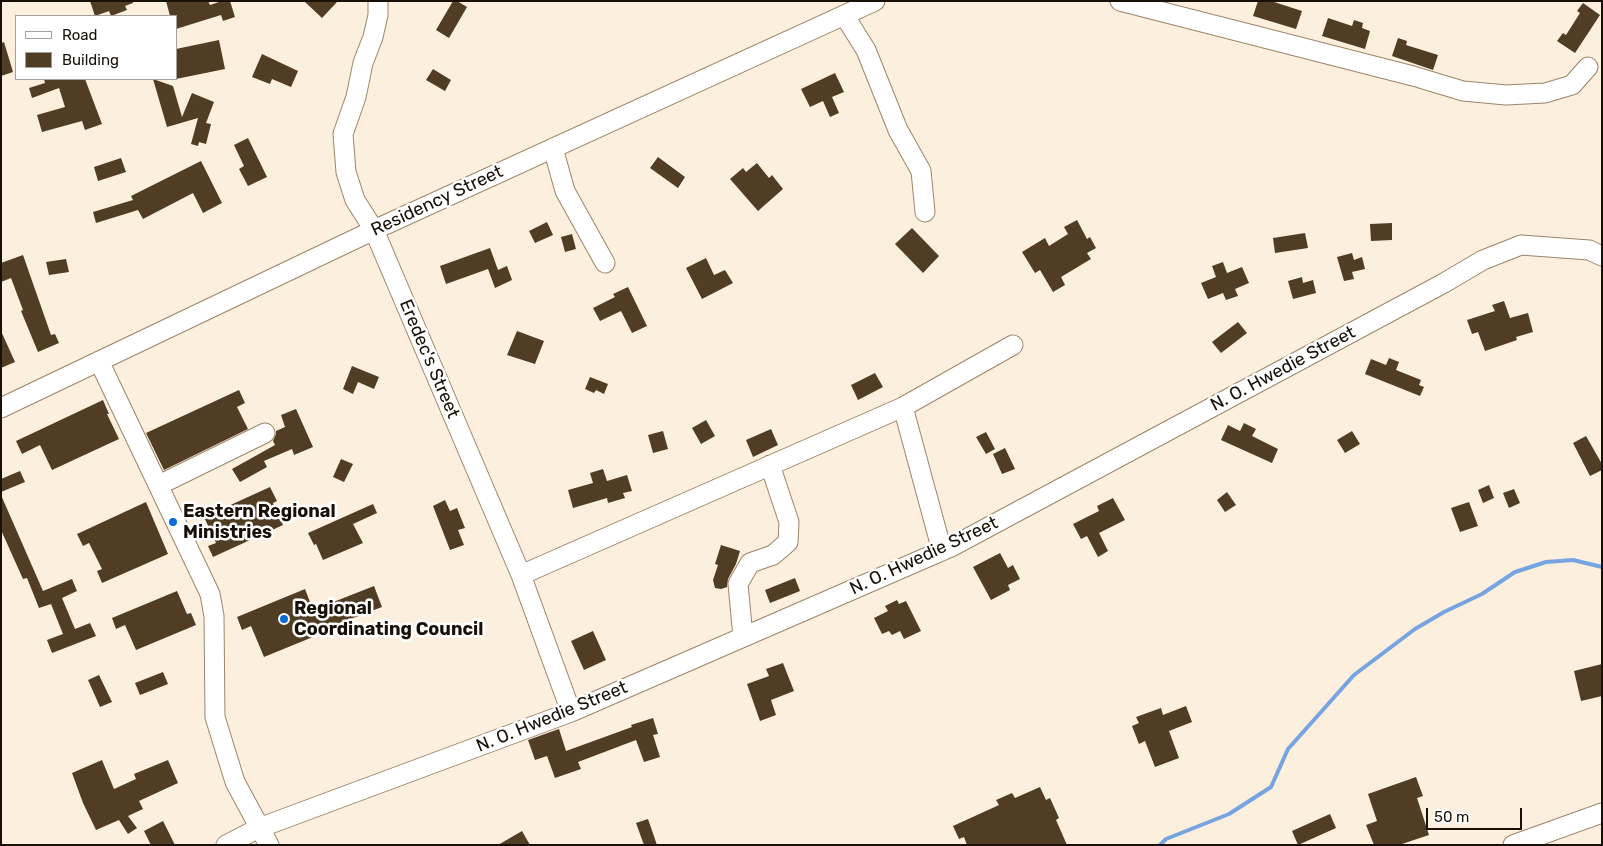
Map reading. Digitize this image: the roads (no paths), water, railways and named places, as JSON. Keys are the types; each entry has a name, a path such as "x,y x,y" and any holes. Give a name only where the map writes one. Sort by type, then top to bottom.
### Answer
{"street":[{"name":"Eredec's Street","path":"378,1 378,15 373,37 363,63 356,97 343,134 346,172 355,200 374,230 520,575 570,712"},
{"name":"Residency Street","path":"1,408 374,230 875,1"},
{"path":"1120,1 1412,76 1463,91 1506,95 1545,93 1572,85 1588,67"},
{"path":"844,15 866,50 898,130 921,171 925,212"},
{"path":"554,148 565,191 605,263"},
{"name":"N. O. Hwedie Street","path":"226,845 259,828 570,712 942,551 1444,284 1483,260 1521,245 1589,250 1602,256"},
{"path":"520,575 903,407 1013,345"},
{"path":"99,361 210,594 214,616 215,717 235,782 269,845"},
{"path":"903,407 942,551"},
{"path":"159,486 265,433"},
{"path":"743,637 738,584 750,563 773,555 788,542 789,522 770,466"},
{"path":"1513,845 1602,813"}],"waterway":[{"path":"1160,845 1166,839 1229,814 1271,787 1288,749 1354,675 1415,629 1444,612 1482,594 1515,572 1546,562 1573,560 1602,567"}],"place":[{"name":"Eastern Regional Ministries","path":"173,522"},
{"name":"Regional Coordinating Council","path":"284,619"}]}
